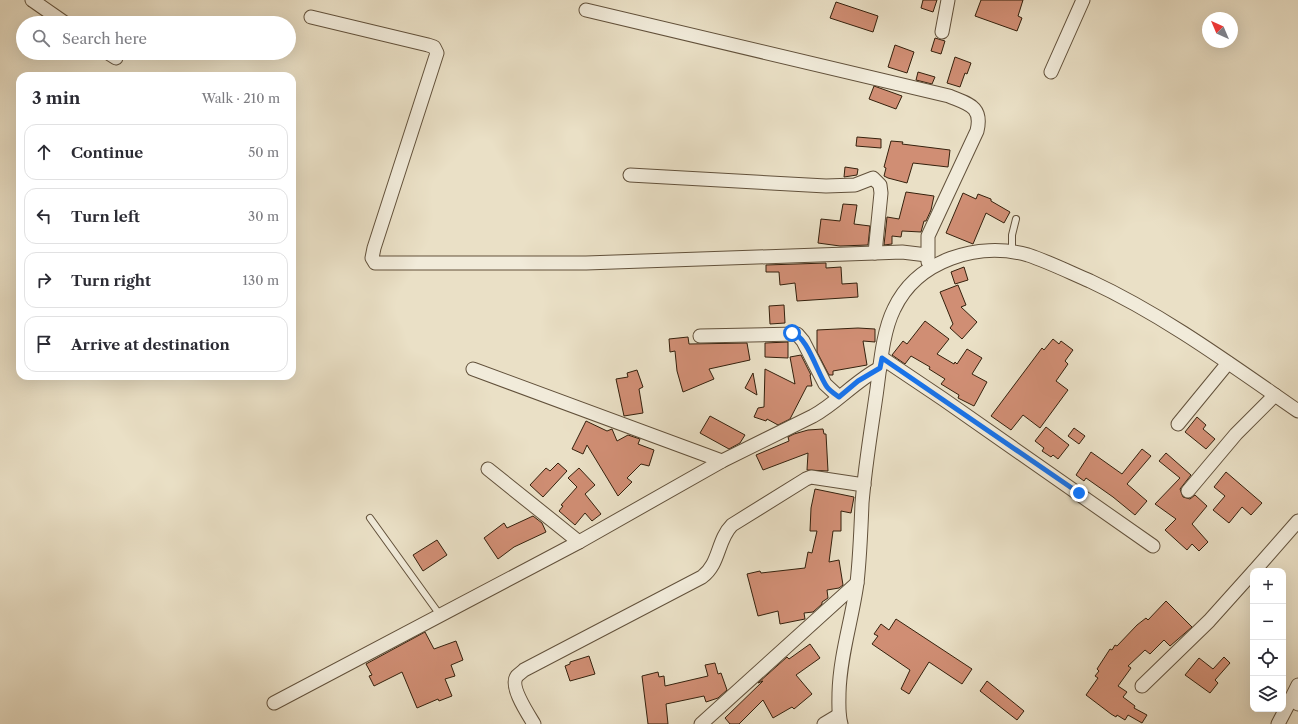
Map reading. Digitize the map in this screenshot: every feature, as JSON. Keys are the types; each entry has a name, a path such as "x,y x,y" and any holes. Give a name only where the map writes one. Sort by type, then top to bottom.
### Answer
{"street":[{"path":"32,0 55,16"},
{"path":"942,32 948,0"},
{"path":"1050,72 1083,0"},
{"path":"586,10 949,96 971,105 978,116 979,122 977,131 933,223 927,243 928,268"},
{"path":"311,17 428,45 434,47 437,53 374,248 372,258 375,263 586,263 902,252 927,255"},
{"path":"630,175 667,179 833,186 855,185 873,178 880,185 881,193 875,253"},
{"path":"824,724 840,719 839,672 857,583 864,485 881,363 894,309 904,292 919,275 928,268 958,255 1002,251 1026,255 1055,265 1123,297 1198,341 1298,411"},
{"path":"700,336 796,334 803,340 828,389 839,397"},
{"path":"1178,424 1228,362"},
{"path":"274,703 579,542 706,472 722,461 826,409 881,363"},
{"path":"881,363 975,421 1153,546"},
{"path":"473,369 722,461"},
{"path":"1188,491 1236,434 1275,395"},
{"path":"488,469 579,542"},
{"path":"534,724 516,691 516,676 524,670 710,572 714,565 725,532 732,525 806,479 812,477 864,485"},
{"path":"1256,568 1298,521"},
{"path":"1142,686 1209,621 1250,574"},
{"path":"701,724 857,583"},
{"path":"1278,724 1294,701 1298,685"}],"lane":[{"path":"1012,252 1012,235 1016,219"},
{"path":"370,518 440,615"}],"building":[{"path":"923,0 937,0 933,12 921,8"},
{"path":"981,0 1023,0 1018,16 1022,18 1017,31 975,16"},
{"path":"836,2 878,16 873,32 830,18"},
{"path":"935,38 945,41 941,54 931,51"},
{"path":"895,45 914,52 907,73 888,67"},
{"path":"955,57 971,63 967,74 965,73 960,87 947,83"},
{"path":"918,72 935,77 932,84 916,80"},
{"path":"874,86 902,96 896,109 869,99"},
{"path":"857,137 881,139 881,148 856,146"},
{"path":"891,141 903,142 902,144 950,150 948,167 913,163 907,183 888,178 884,176 886,168 884,167"},
{"path":"845,167 858,169 857,175 844,177"},
{"path":"906,192 934,196 931,210 926,221 924,221 921,232 902,231 901,237 892,236 892,244 884,245 887,217 899,219"},
{"path":"963,193 976,199 978,194 991,199 991,201 1010,212 1004,223 986,213 973,244 946,233"},
{"path":"843,204 857,205 854,224 870,226 868,245 840,246 818,243 821,219 840,221"},
{"path":"826,263 826,268 841,267 842,284 857,283 858,297 797,301 795,283 780,285 779,272 766,272 766,265"},
{"path":"964,267 968,280 955,284 951,272"},
{"path":"958,285 966,305 961,307 977,322 962,339 950,328 953,324 940,292"},
{"path":"784,305 785,323 770,324 769,306"},
{"path":"925,321 949,339 937,354 954,364 955,362 957,364 967,349 982,358 972,374 987,382 974,406 958,398 959,395 941,384 945,379 929,369 930,367 911,356 905,364 892,355 903,341 907,344"},
{"path":"858,328 875,329 875,342 863,341 867,365 833,371 833,375 829,375 817,352 817,330"},
{"path":"688,337 689,344 747,343 750,360 709,369 714,379 683,392 677,371 675,351 670,352 669,339"},
{"path":"1053,339 1059,344 1061,341 1073,350 1065,361 1068,364 1056,381 1068,390 1040,428 1023,415 1011,430 991,416 1042,348 1044,350"},
{"path":"788,342 788,358 765,357 765,343"},
{"path":"801,355 811,375 812,386 807,386 790,419 778,425 767,419 766,421 754,417 758,408 764,407 765,369 795,384 790,357"},
{"path":"637,370 643,387 639,389 643,413 624,416 616,379 628,377 627,373"},
{"path":"753,373 757,395 745,388"},
{"path":"710,416 745,435 740,443 729,449 700,433"},
{"path":"1197,417 1206,425 1203,429 1215,439 1206,449 1185,432"},
{"path":"586,421 607,431 612,429 617,441 628,435 640,439 638,444 654,450 649,466 641,464 627,478 632,482 618,496 587,445 583,454 572,449"},
{"path":"1046,427 1069,445 1058,459 1053,455 1051,457 1042,451 1044,448 1035,441"},
{"path":"1074,428 1085,436 1079,444 1068,436"},
{"path":"823,429 824,434 826,434 828,471 807,470 808,453 763,470 756,455 789,441 788,437 794,434 808,430"},
{"path":"1142,449 1151,456 1127,484 1147,501 1135,515 1086,478 1084,481 1076,475 1091,452 1122,474"},
{"path":"1166,453 1191,475 1180,489 1183,497 1190,499 1195,495 1207,506 1192,524 1208,542 1199,551 1192,544 1187,550 1165,530 1176,519 1155,504 1180,478 1159,461"},
{"path":"558,463 567,471 543,497 530,485 546,468 550,471"},
{"path":"579,468 595,485 585,494 601,514 592,521 585,513 575,525 559,511 563,506 561,505 577,487 568,478"},
{"path":"1226,472 1262,503 1251,515 1242,507 1229,523 1213,510 1225,496 1214,487"},
{"path":"815,489 854,497 851,513 841,511 841,531 833,531 829,562 839,560 843,585 839,588 827,590 828,598 813,612 804,613 805,619 780,624 778,611 758,616 747,574 760,571 761,573 805,568 808,552 812,553 817,531 810,531 811,508"},
{"path":"533,516 542,523 546,532 514,547 498,559 484,538 504,523 507,528"},
{"path":"437,540 447,555 423,571 413,555"},
{"path":"1166,601 1192,627 1170,646 1164,640 1150,654 1145,650 1128,666 1131,668 1118,686 1127,692 1123,697 1135,706 1134,708 1147,715 1142,723 1128,715 1125,720 1117,715 1116,717 1086,695 1098,678 1095,676 1099,671 1097,669 1110,649 1112,650 1115,645 1117,646 1137,625 1146,618 1148,620"},
{"path":"896,619 972,669 962,684 929,662 909,694 901,689 910,670 872,644 878,636 874,634 881,624 889,630"},
{"path":"425,632 434,649 456,641 463,660 451,665 455,676 445,679 452,696 439,701 438,699 417,708 402,672 374,686 369,676 372,675 366,664"},
{"path":"810,644 820,658 796,675 812,694 794,709 792,707 773,718 763,700 739,724 730,724 725,718 763,681 758,683 787,657 789,659"},
{"path":"589,656 595,674 570,681 565,666 570,664 570,662"},
{"path":"1224,657 1230,663 1215,680 1218,683 1210,693 1185,675 1199,658 1213,669"},
{"path":"715,663 718,674 721,673 727,690 718,698 706,702 704,696 666,704 668,724 648,724 642,676 658,672 659,677 664,676 665,686 708,676 705,665"},
{"path":"987,681 1024,711 1017,720 980,691"}],"route":[{"path":"792,333 799,335 803,340 828,389 839,397 858,381 880,368 882,358 1079,493"}]}
